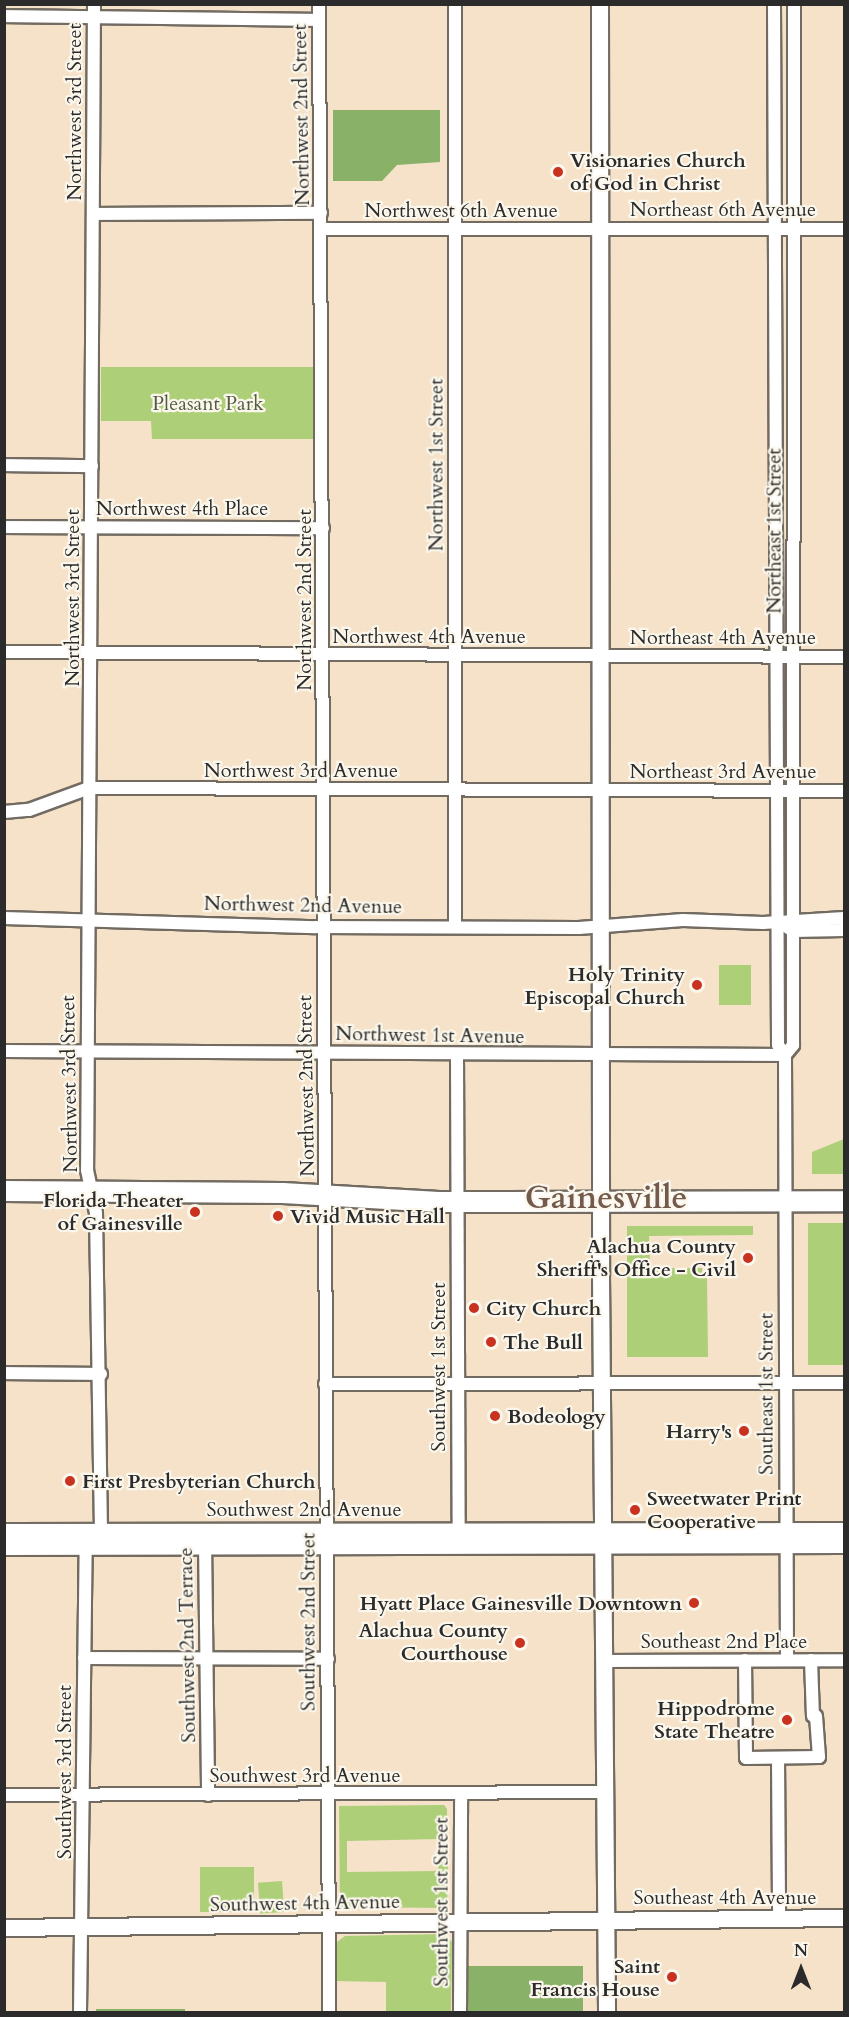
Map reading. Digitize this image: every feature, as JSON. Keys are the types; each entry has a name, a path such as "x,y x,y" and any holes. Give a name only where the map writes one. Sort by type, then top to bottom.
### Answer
{"main road":[{"path":"4,1191 327,1196 457,1203 844,1201"}],"street":[{"name":"Northwest 2nd Street","path":"319,4 324,655 323,927 327,1053 327,1196"},
{"name":"Northwest 1st Street","path":"455,4 455,926"},
{"path":"600,4 602,1383 607,2013"},
{"name":"Northeast 1st Street","path":"774,4 777,229 778,1045 785,1055 785,1201"},
{"name":"Northeast 1st Street","path":"785,1055 794,1045 792,114 794,4"},
{"path":"4,16 94,11 319,20"},
{"name":"Northwest 3rd Street","path":"92,1192 87,1170 87,920 92,528 94,11"},
{"path":"775,115 792,114"},
{"path":"93,214 321,213"},
{"name":"Northwest 6th Avenue","path":"322,229 601,228"},
{"name":"Northeast 6th Avenue","path":"601,228 844,229"},
{"path":"777,365 793,365"},
{"path":"4,465 92,466"},
{"name":"Northwest 4th Place","path":"4,527 323,528"},
{"path":"777,540 794,540"},
{"name":"Northwest 4th Avenue","path":"4,652 601,657"},
{"name":"Northeast 4th Avenue","path":"601,657 844,657"},
{"name":"Northwest 3rd Avenue","path":"4,812 29,810 89,788 601,792"},
{"name":"Northeast 3rd Avenue","path":"601,792 844,791"},
{"name":"Northwest 2nd Avenue","path":"4,918 323,927 601,926 683,920 778,922"},
{"path":"793,925 844,918"},
{"path":"778,922 844,930"},
{"name":"Northwest 1st Avenue","path":"4,1051 513,1056 785,1055"},
{"path":"457,1055 457,1203"},
{"name":"Southwest 3rd Street","path":"80,2013 80,1928 83,1911 84,1658 94,1539 101,1374 92,1192"},
{"name":"Southwest 2nd Street","path":"327,1196 324,1299 329,2013"},
{"name":"Southeast 1st Street","path":"785,1201 787,1660"},
{"name":"Southwest 1st Street","path":"457,1203 459,1530"},
{"path":"4,1373 101,1374"},
{"path":"325,1384 844,1383"},
{"name":"Southwest 2nd Avenue","path":"327,1538 459,1530 604,1537"},
{"path":"787,1538 844,1531"},
{"path":"4,1532 94,1539"},
{"path":"4,1547 94,1539 604,1537 787,1538 844,1545"},
{"name":"Southwest 2nd Terrace","path":"205,1538 208,1795"},
{"path":"84,1658 328,1659"},
{"path":"745,1660 746,1758 819,1757 811,1660"},
{"name":"Southeast 2nd Place","path":"604,1661 844,1660"},
{"path":"778,1758 779,1918"},
{"name":"Southwest 1st Street","path":"460,2013 461,1792"},
{"name":"Southwest 3rd Avenue","path":"4,1795 605,1792"},
{"name":"Southeast 4th Avenue","path":"606,1919 844,1918"},
{"name":"Southwest 4th Avenue","path":"4,1928 606,1919"}],"green space":[{"path":"333,110 440,110 440,162 397,165 382,181 333,181"},
{"name":"Pleasant Park","path":"101,367 314,367 314,439 152,439 151,421 101,421"},
{"path":"719,965 751,965 751,1005 719,1005"},
{"path":"844,1139 844,1174 812,1174 812,1152"},
{"path":"808,1223 844,1223 844,1365 808,1365"},
{"path":"627,1226 753,1226 753,1235 649,1236 650,1268 702,1268 702,1276 707,1277 708,1357 627,1357"},
{"path":"444,1805 447,1809 448,1855 439,1855 438,1839 347,1841 347,1872 438,1871 439,1862 448,1862 447,1908 340,1907 339,1806"},
{"path":"200,1867 254,1867 254,1912 200,1912"},
{"path":"282,1881 284,1912 260,1914 258,1883"},
{"path":"445,1934 452,1942 451,2012 386,2012 386,1982 336,1981 337,1942 345,1936"},
{"path":"464,1966 583,1966 583,2012 464,2012"},
{"path":"96,2009 185,2009 185,2012 96,2012"}],"place":[{"name":"Visionaries Church of God in Christ","path":"558,172"},
{"name":"Holy Trinity Episcopal Church","path":"697,985"},
{"name":"Florida Theater of Gainesville","path":"195,1212"},
{"name":"Vivid Music Hall","path":"278,1216"},
{"name":"Alachua County Sheriff's Office - Civil","path":"748,1258"},
{"name":"City Church","path":"474,1308"},
{"name":"The Bull","path":"491,1342"},
{"name":"Bodeology","path":"495,1416"},
{"name":"Harry's","path":"744,1431"},
{"name":"First Presbyterian Church","path":"70,1481"},
{"name":"Sweetwater Print Cooperative","path":"635,1510"},
{"name":"Hyatt Place Gainesville Downtown","path":"694,1603"},
{"name":"Alachua County Courthouse","path":"520,1643"},
{"name":"Hippodrome State Theatre","path":"787,1720"},
{"name":"Saint Francis House","path":"672,1977"}],"district":[{"name":"Gainesville","path":"606,1198"}]}
